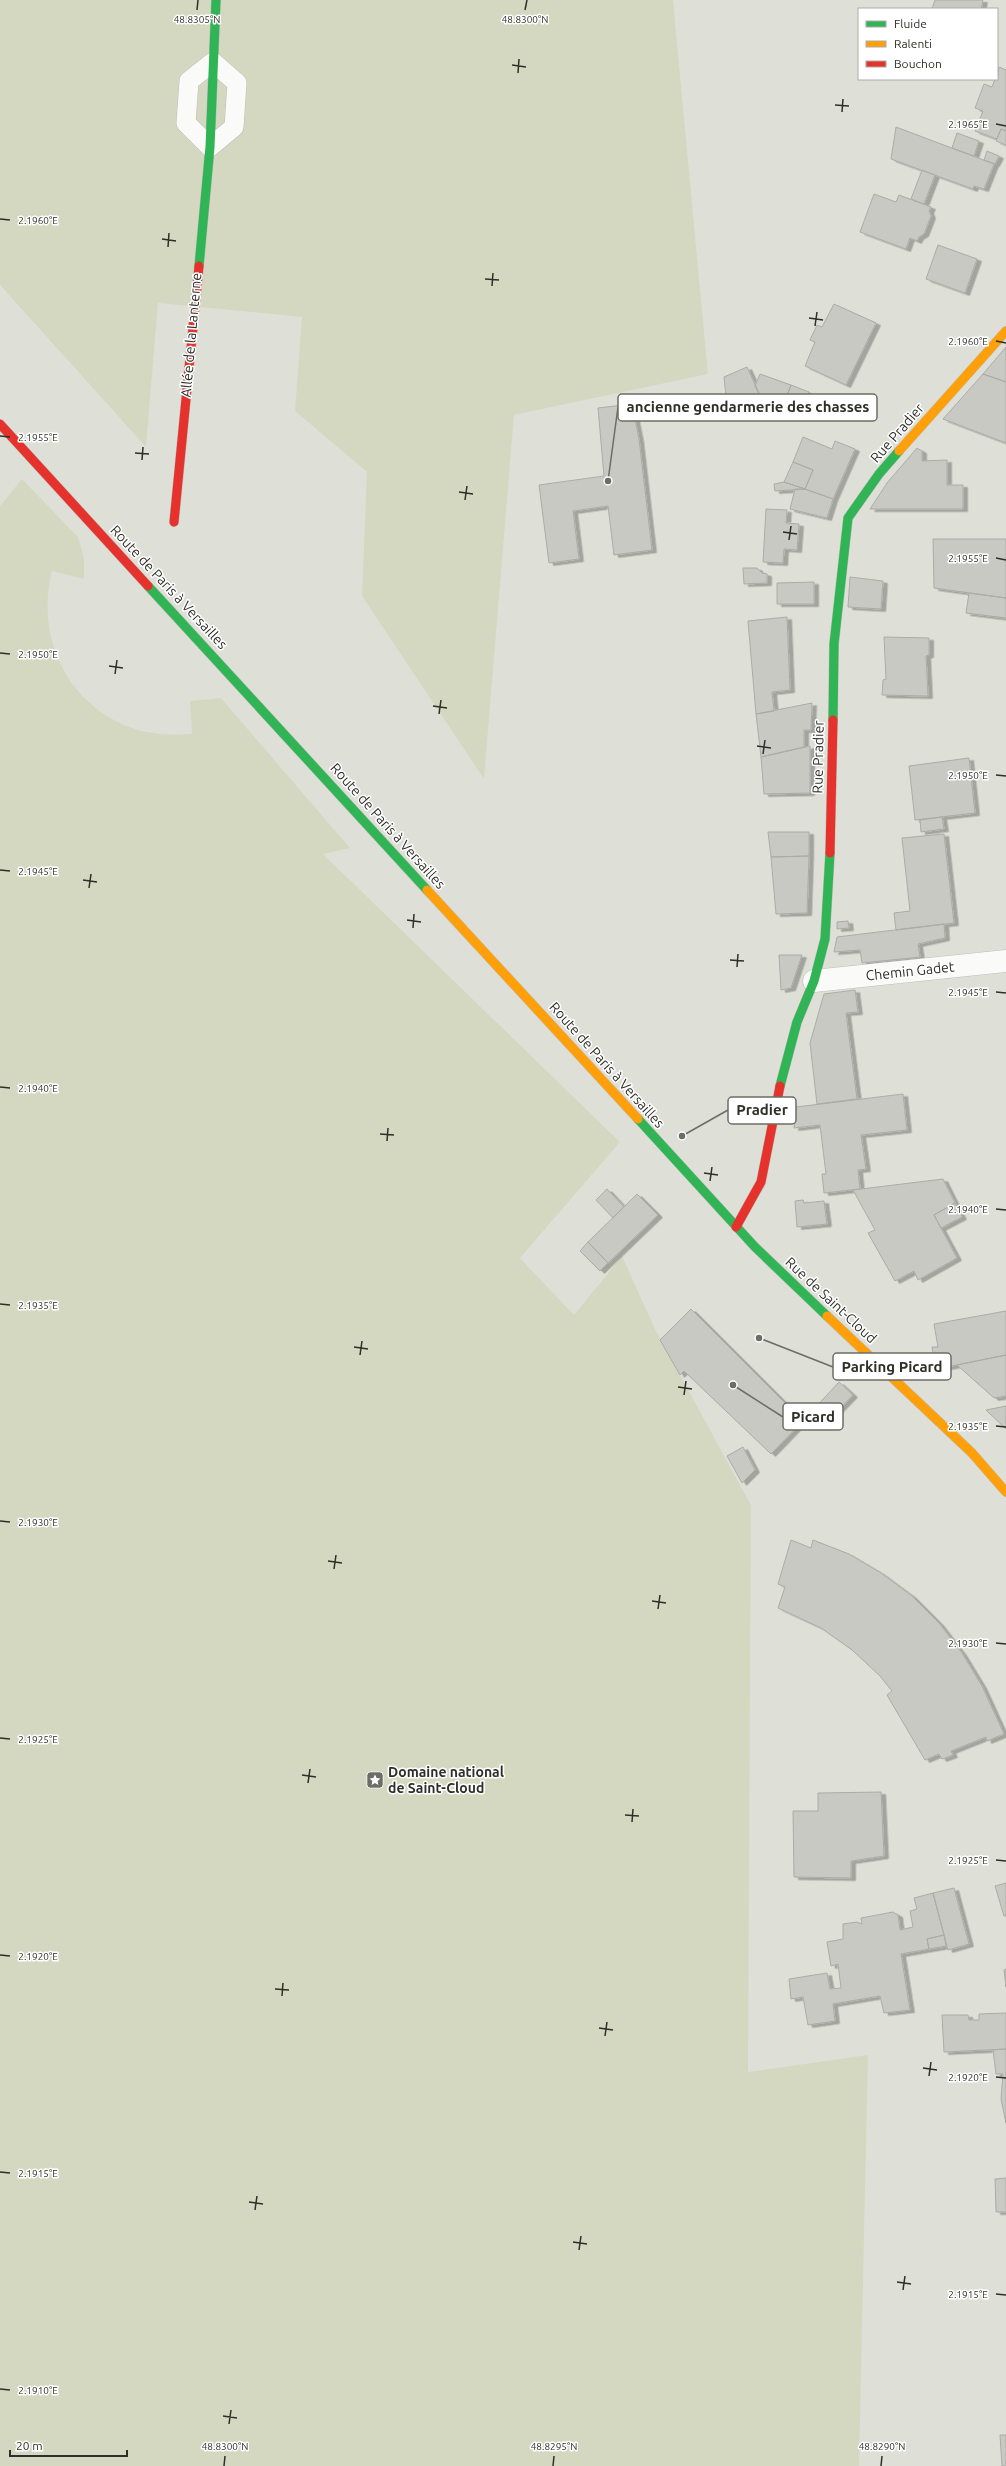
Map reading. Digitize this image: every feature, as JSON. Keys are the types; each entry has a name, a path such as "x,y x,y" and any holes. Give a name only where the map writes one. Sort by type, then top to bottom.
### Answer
{"main road":[{"path":"213,62 216,0"},
{"name":"Allée de la Lanterne","path":"174,522 210,147"},
{"name":"Rue Pradier","path":"736,1227 762,1182 781,1080 797,1022 814,981 826,939 830,862 834,644 848,518 879,474 1006,331"},
{"name":"Route de Paris à Versailles","path":"0,424 755,1247"},
{"name":"Rue de Saint-Cloud","path":"755,1247 972,1453 1006,1492"}],"street":[{"name":"Chemin Gadet","path":"814,981 1006,961"}],"lane":[{"path":"213,62 237,83 234,127 210,147 186,123 189,81 213,62"}],"green space":[{"path":"0,0 673,0 708,374 514,415 484,779 362,596 367,472 295,411 302,317 158,303 146,447 0,285"},
{"name":"Domaine national de Saint-Cloud","path":"22,479 78,537 84,558 84,579 52,571 48,596 48,621 53,645 62,667 75,687 91,704 112,719 135,729 164,734 192,734 190,701 221,698 350,848 323,854 620,1142 520,1258 574,1315 622,1256 655,1329 751,1505 748,2072 868,2055 859,2466 0,2466 0,506"}],"building":[{"path":"935,0 983,0 981,8 932,8"},
{"path":"999,67 1006,70 1006,131 1001,129 997,139 975,131 983,111 975,108 984,84 992,87 995,80 998,80"},
{"path":"896,127 994,164 984,189 974,186 973,189 891,159"},
{"path":"1001,129 1006,131 1006,145 996,141"},
{"path":"957,133 979,141 974,156 952,148"},
{"path":"987,151 999,156 995,164 984,160"},
{"path":"922,170 935,175 924,204 911,199"},
{"path":"874,194 896,202 899,195 931,207 929,211 931,216 924,234 919,237 917,241 910,238 906,249 860,232"},
{"path":"938,245 977,259 965,293 926,279"},
{"path":"834,304 876,323 846,385 805,366 815,342 810,340 817,325 822,327"},
{"path":"1006,347 1006,382 983,374"},
{"path":"747,367 763,402 727,407 724,377"},
{"path":"760,374 791,385 782,409 763,402 755,386"},
{"path":"983,374 1006,382 1006,443 943,419"},
{"path":"791,385 809,392 799,416 782,409"},
{"path":"632,404 639,439 652,550 614,555 608,506 573,511 579,559 549,563 539,485 604,476 598,408"},
{"path":"803,437 832,449 835,441 855,449 833,499 805,489 813,470 793,462"},
{"path":"917,448 922,451 922,461 947,460 947,485 963,485 963,509 870,509 887,483"},
{"path":"793,462 813,470 805,489 784,482"},
{"path":"784,482 805,489 775,491 774,484"},
{"path":"795,489 805,489 833,499 827,518 790,509"},
{"path":"766,509 787,510 786,523 799,524 797,550 784,549 783,563 763,562"},
{"path":"933,539 1006,539 1006,598 934,588"},
{"path":"743,568 757,568 762,573 767,574 767,583 744,584"},
{"path":"850,577 883,581 881,609 848,607"},
{"path":"814,582 814,604 777,604 777,583"},
{"path":"969,593 1006,598 1006,618 966,613"},
{"path":"787,617 790,690 772,692 774,711 756,714 748,621"},
{"path":"884,637 929,638 929,655 926,656 928,696 882,695 883,680 886,679"},
{"path":"812,703 811,730 804,730 804,747 761,757 756,714"},
{"path":"810,746 810,793 764,794 761,757"},
{"path":"969,758 975,813 915,820 909,766"},
{"path":"942,817 944,829 921,832 920,820"},
{"path":"768,832 809,832 809,856 771,857"},
{"path":"944,834 954,923 896,930 894,913 910,911 902,838"},
{"path":"809,856 807,913 776,914 771,857"},
{"path":"848,921 849,928 837,929 837,922"},
{"path":"944,924 945,938 918,944 920,957 862,963 860,950 834,952 837,937"},
{"path":"779,955 802,955 791,988 781,990"},
{"path":"855,990 858,1012 846,1013 857,1099 817,1104 810,1043 824,994"},
{"path":"903,1094 907,1130 861,1135 866,1169 858,1170 860,1189 824,1193 822,1174 826,1174 820,1125 794,1128 796,1107"},
{"path":"943,1179 955,1203 934,1215 957,1258 918,1280 914,1271 895,1281 868,1233 875,1230 853,1190"},
{"path":"607,1189 624,1207 613,1218 596,1200"},
{"path":"637,1194 658,1215 608,1263 588,1242"},
{"path":"803,1200 804,1203 824,1201 827,1224 797,1227 795,1201"},
{"path":"955,1203 962,1217 941,1228 934,1215"},
{"path":"588,1242 608,1263 600,1271 580,1251"},
{"path":"691,1309 803,1421 771,1454 684,1371 680,1375 660,1340"},
{"path":"1006,1311 1006,1355 942,1368 940,1360 934,1361 932,1347 938,1347 934,1324"},
{"path":"1006,1355 1006,1396 994,1398 957,1365"},
{"path":"839,1382 853,1395 826,1423 813,1410"},
{"path":"1006,1406 1006,1429 986,1410"},
{"path":"743,1447 755,1470 742,1483 727,1456"},
{"path":"791,1540 811,1548 813,1540 849,1554 881,1573 912,1596 939,1623 962,1653 982,1686 1004,1734 987,1741 986,1737 951,1751 953,1755 942,1759 939,1754 925,1760 887,1695 892,1691 880,1676 852,1650 821,1628 778,1608 785,1587 778,1584"},
{"path":"881,1792 884,1856 851,1861 851,1878 794,1877 793,1811 818,1811 818,1793"},
{"path":"1006,1883 1006,1916 1004,1916 995,1886"},
{"path":"954,1888 969,1944 948,1950 933,1893"},
{"path":"933,1893 944,1935 927,1939 929,1949 901,1954 910,2010 884,2013 880,1996 833,2004 835,2021 808,2025 803,1997 791,1999 789,1979 827,1973 830,1989 841,1988 838,1964 831,1966 827,1942 843,1939 843,1924 857,1922 862,1924 861,1918 893,1912 898,1915 900,1930 913,1927 910,1911 917,1909 914,1898"},
{"path":"944,1935 946,1946 929,1949 927,1939"},
{"path":"1006,1969 1006,1987 1004,1970"},
{"path":"1006,2013 1006,2049 944,2052 942,2015 968,2015 969,2020 979,2020 979,2014"},
{"path":"1006,2049 1006,2123 1001,2099 1003,2074 996,2074 993,2050"},
{"path":"1006,2178 1006,2212 996,2212 995,2179"},
{"path":"1000,2435 1006,2435 1006,2466 1002,2466"}],"traffic: fast":[{"path":"199,266 210,147 216,0"},
{"path":"833,720 834,644 848,518 879,474 899,451"},
{"path":"148,586 427,890"},
{"path":"780,1086 797,1022 814,981 825,939 830,853"},
{"path":"638,1119 755,1247 827,1316"}],"traffic: slow":[{"path":"899,451 1006,331"},
{"path":"427,890 638,1119"},
{"path":"827,1316 972,1453 1006,1492"}],"traffic: jam":[{"path":"174,522 199,266"},
{"path":"0,424 148,586"},
{"path":"830,853 833,720"},
{"path":"736,1227 761,1182 780,1086"}],"place":[{"name":"ancienne gendarmerie des chasses","path":"608,481"},
{"name":"Pradier","path":"682,1136"},
{"name":"Parking Picard","path":"759,1338"},
{"name":"Picard","path":"733,1385"},
{"name":"Domaine national de Saint-Cloud","path":"375,1780"}]}
